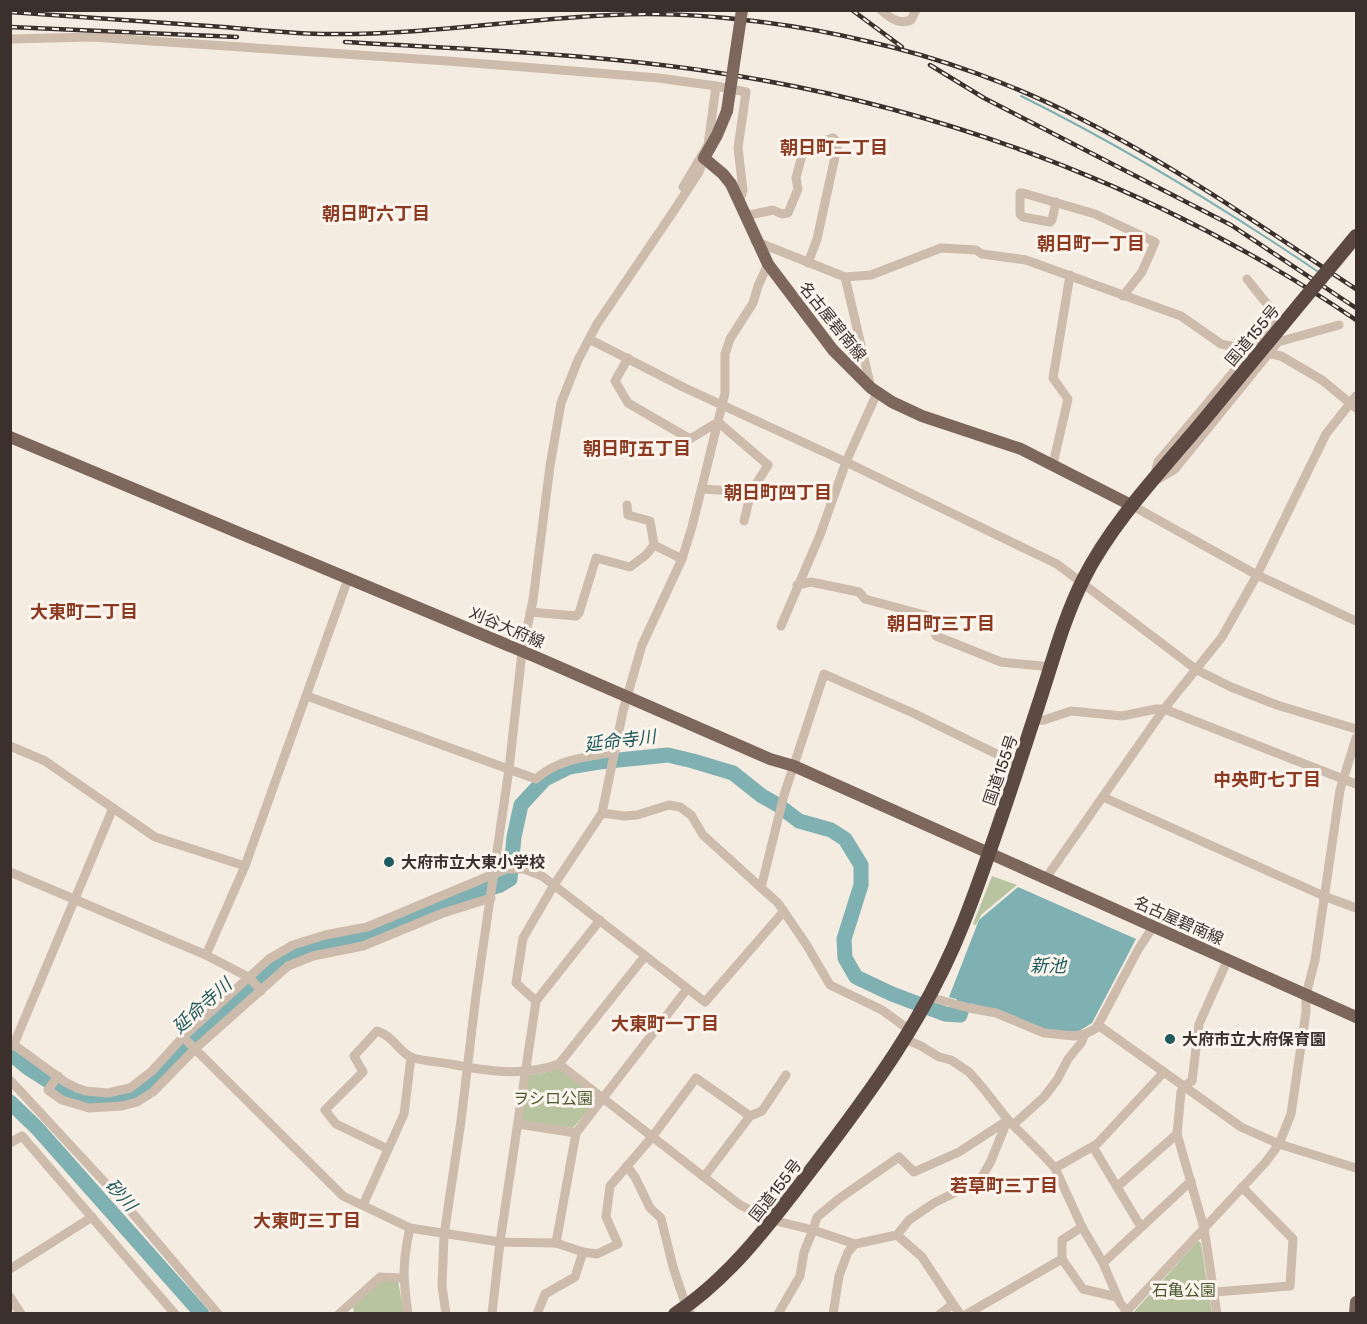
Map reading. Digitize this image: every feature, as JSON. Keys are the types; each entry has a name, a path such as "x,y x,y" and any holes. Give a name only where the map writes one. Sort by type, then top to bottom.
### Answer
{"highway":[{"name":"国道155号","path":"684,1311 737,1262 772,1220 880,1077 921,1013 963,925 1068,617 1098,550 1356,236"}],"main road":[{"path":"704,159 727,111 742,10"},
{"name":"名古屋碧南線","path":"704,159 723,174 731,184 755,241 768,264 832,350 874,390 892,402 922,416 1022,449 1133,506"},
{"name":"刈谷大府線","path":"10,437 770,759 794,766 989,852"},
{"name":"名古屋碧南線","path":"989,852 1356,1017"},
{"path":"1355,1314 1356,1302"}],"street":[{"path":"881,10 892,20 906,22 911,20 915,10"},
{"path":"10,39 92,37 448,61 659,78 746,92 738,148 743,190 739,203"},
{"path":"673,212 679,194 708,145 716,86"},
{"path":"745,216 773,210 782,214 788,213 798,189 796,178 804,147 835,139 838,143 817,239 808,263"},
{"path":"446,1314 442,1286 444,1235 509,769 522,652 561,404 597,324 699,172 704,159"},
{"path":"1056,202 1095,214 1155,242 1142,272 1123,296"},
{"path":"755,241 845,276 871,275 941,248 976,250 982,254 1026,260 1181,316 1221,344 1281,356 1354,402 1326,434 1257,575 1222,637 1164,709 1046,878"},
{"path":"536,1001 516,983 523,938 554,885 602,813 627,697 642,645 682,560 702,489 725,393 725,354 730,339 753,303 768,264"},
{"path":"1053,464 1068,399 1053,378 1070,275"},
{"path":"781,626 820,535 874,390 845,276"},
{"path":"1154,481 1158,462 1273,325 1275,314 1247,279"},
{"path":"1154,481 1175,469 1278,342 1340,325"},
{"path":"589,339 685,388 846,462 1057,564 1197,670 1231,687 1278,705 1356,729"},
{"path":"628,358 615,381 628,403 690,439 718,422"},
{"path":"718,422 768,465 751,492 744,521"},
{"path":"702,489 751,492 781,497"},
{"path":"627,505 628,515 650,521 654,546"},
{"path":"1133,506 1257,575 1356,621"},
{"path":"530,612 576,615 579,613 596,558 630,567 654,546"},
{"path":"654,546 682,560"},
{"path":"206,955 245,866 348,579"},
{"path":"798,585 811,582 859,592 865,599 932,617 936,636 1001,662 1051,667"},
{"path":"761,888 784,795 824,674 913,713 1019,765"},
{"path":"307,696 536,779 555,765 583,757 615,753"},
{"path":"1033,721 1044,720 1071,711 1122,716 1164,709 1356,784"},
{"path":"602,813 624,816 637,815 669,805 680,807 691,815 703,835 784,911 830,985 882,1010 930,1053 951,1060 969,1072 1010,1122 1055,1168 1082,1227 1103,1263 1117,1298 1127,1313 1265,1163 1279,1144 1291,1114 1306,1012 1306,995 1315,960 1343,780 1356,738"},
{"path":"10,746 45,761 156,837 245,866"},
{"path":"1103,797 1324,896 1356,908"},
{"path":"113,808 12,1044 57,1076 86,1091 118,1092 142,1080 269,959 293,945 325,935 367,927 506,869 524,869 542,876 705,1002 784,911"},
{"path":"10,872 206,955 250,978 261,991"},
{"path":"57,1076 48,1090 62,1100 89,1108 122,1106 137,1102 153,1092 194,1048 288,966 305,959 363,946 443,913 491,897"},
{"path":"386,920 392,935"},
{"path":"492,1314 500,1242 536,1001 600,920"},
{"path":"928,997 996,1013 1044,1033 1074,1036 1085,1034 1098,1025 1139,948 1153,927"},
{"path":"388,1149 336,1124 325,1110 363,1072 354,1056 377,1031 387,1034 411,1057 467,1068 526,1073 559,1064 645,956"},
{"path":"1217,1314 1204,1228 1177,1134 1181,1092 1184,1086 1192,1081 1199,1024 1228,959"},
{"path":"556,1242 576,1132 687,989"},
{"path":"1098,1025 1241,1127 1279,1144 1356,1168"},
{"path":"778,1314 800,1276 804,1252 817,1217 878,1170 899,1157 914,1172 959,1152 1010,1122 1044,1097 1085,1034"},
{"path":"184,1038 343,1196 410,1228 444,1235 500,1242 556,1242 583,1252 597,1254 618,1244 606,1217 610,1186 652,1137 696,1078 750,1116"},
{"path":"363,1205 404,1114 411,1057"},
{"path":"559,1064 740,1205 772,1220 855,1244 897,1235 909,1220 934,1203 980,1180 1010,1122"},
{"path":"1055,1168 1093,1147 1164,1072"},
{"path":"704,1177 750,1116 762,1111 786,1075"},
{"path":"10,1080 123,1202 218,1314"},
{"path":"118,1092 122,1106"},
{"path":"518,1124 576,1132"},
{"path":"1118,1186 1177,1134"},
{"path":"10,1143 22,1136 175,1314"},
{"path":"1093,1147 1142,1227"},
{"path":"627,1166 650,1208 661,1218 684,1311"},
{"path":"1103,1263 1191,1181"},
{"path":"1215,1292 1290,1286 1293,1239 1242,1187"},
{"path":"10,1269 92,1217"},
{"path":"1082,1227 1062,1240 1062,1259 1083,1289 1117,1298"},
{"path":"408,1314 402,1278 404,1252 410,1228"},
{"path":"897,1235 922,1257 960,1314"},
{"path":"834,1314 839,1276 848,1252 855,1244"},
{"path":"537,1314 544,1294 575,1277 583,1252"},
{"path":"967,1314 1062,1259"},
{"path":"339,1314 380,1277 402,1278"},
{"path":"10,1297 21,1314"},
{"path":"940,1314 953,1304"}],"green space":[{"path":"992,876 1017,885 982,914 976,925 973,924"},
{"name":"ヲシロ公園","path":"558,1067 597,1100 573,1128 521,1121 529,1075 544,1073"},
{"name":"石亀公園","path":"1198,1241 1201,1243 1212,1313 1132,1314"},
{"path":"381,1281 398,1281 404,1313 354,1313 353,1307"}],"water":[{"name":"新池","path":"1018,887 1136,939 1092,1023 1079,1031 1064,1033 1036,1028 1011,1015 949,997 979,920"}],"waterway":[{"path":"1021,96 1172,179 1317,271"},
{"name":"延命寺川","path":"10,1053 28,1068 75,1098 96,1102 129,1096 151,1082 204,1028 285,960 319,946 377,934 438,905 500,885 510,879 514,837 521,805 545,779 569,767 668,755 733,773 799,821 831,830 845,839 861,865 861,885 844,939 845,958 856,977 892,994 945,1014 960,1015 964,1002"},
{"name":"砂川","path":"10,1102 37,1128 202,1314"}],"railway":[{"path":"852,10 902,47"},
{"path":"10,12 329,34 409,31 608,15 648,14 701,16 786,25 840,35 950,64 1059,108 1155,159 1356,289"},
{"path":"10,27 237,37"},
{"path":"345,42 545,54 695,69 825,93 906,113 985,137 1064,166 1140,198 1286,275 1356,320"},
{"path":"930,65 984,98 1231,225 1356,308"}],"place":[{"name":"大府市立大東小学校","path":"389,862"},
{"name":"大府市立大府保育園","path":"1170,1039"}],"district":[{"name":"朝日町二丁目","path":"834,148"},
{"name":"朝日町六丁目","path":"376,214"},
{"name":"朝日町一丁目","path":"1091,244"},
{"name":"朝日町五丁目","path":"637,449"},
{"name":"朝日町四丁目","path":"778,493"},
{"name":"大東町二丁目","path":"84,612"},
{"name":"朝日町三丁目","path":"941,624"},
{"name":"中央町七丁目","path":"1267,780"},
{"name":"大東町一丁目","path":"665,1024"},
{"name":"若草町三丁目","path":"1004,1186"},
{"name":"大東町三丁目","path":"307,1221"}]}
